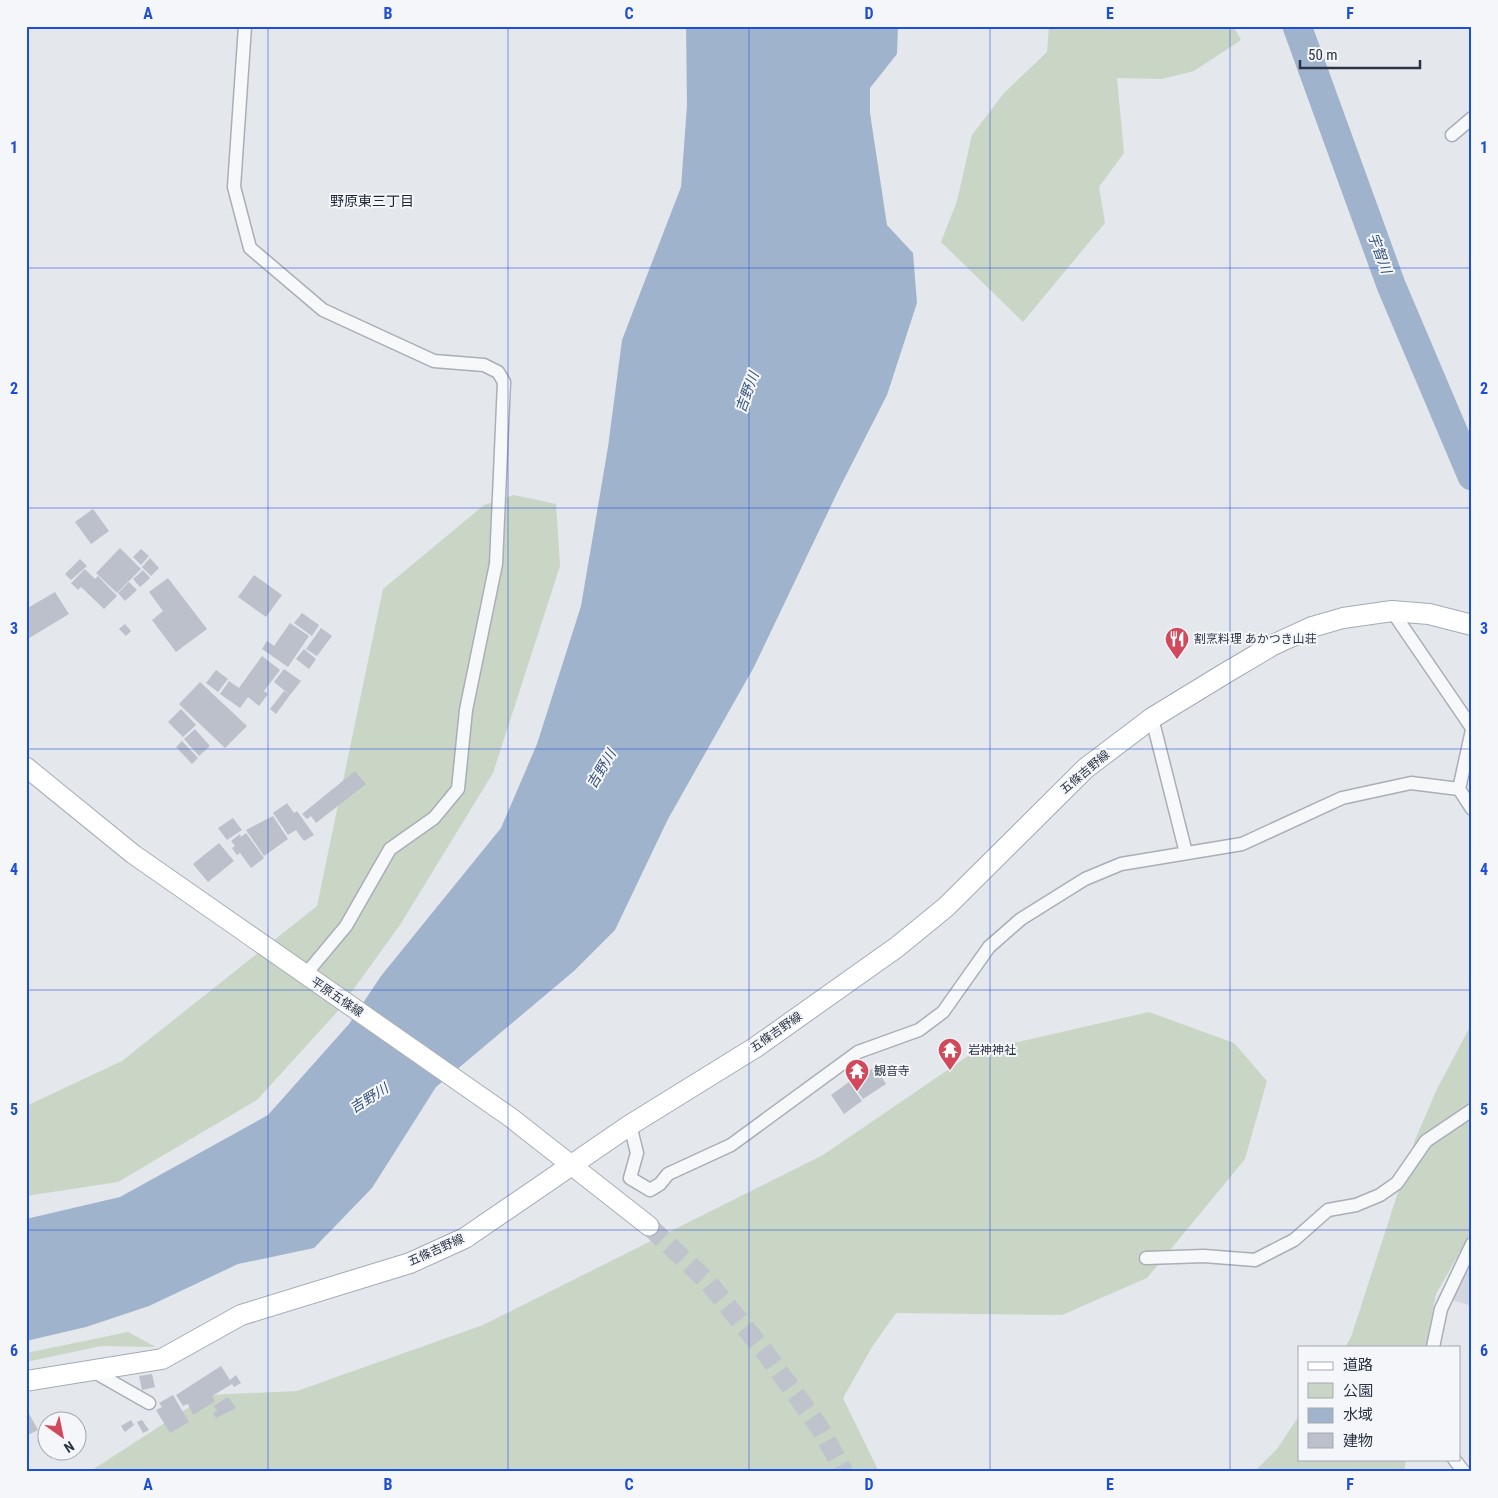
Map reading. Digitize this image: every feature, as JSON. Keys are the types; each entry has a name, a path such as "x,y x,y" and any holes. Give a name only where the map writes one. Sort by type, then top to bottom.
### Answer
{"main road":[{"name":"五條吉野線","path":"26,1381 162,1358 240,1315 410,1263 465,1238 630,1126 756,1046 897,948 946,907 1086,768 1152,718 1274,645 1312,627 1343,618 1392,611 1429,614 1472,625"},
{"name":"平原五條線","path":"26,766 133,854 510,1118 649,1226"}],"street":[{"path":"245,26 234,188 250,248 322,310 434,362 484,364 498,372 504,382 496,564 466,710 458,789 434,818 390,849 346,926 305,975"},
{"path":"1452,135 1472,118"},
{"path":"1392,611 1472,729 1459,789 1472,809"},
{"path":"1152,718 1186,853"},
{"path":"630,1126 637,1153 630,1178 650,1190 660,1184 668,1174 731,1145 858,1052 919,1030 942,1012 989,947 1021,919 1085,879 1121,864 1242,844 1342,798 1411,783 1459,789"},
{"path":"1146,1258 1204,1256 1255,1260 1294,1240 1328,1210 1356,1205 1380,1195 1397,1183 1426,1141 1472,1110"},
{"path":"1433,1346 1441,1309 1472,1244"},
{"path":"91,1370 149,1403"},
{"path":"1455,1460 1464,1472"}],"shaded area":[{"path":"1472,1260 1472,1306 1452,1300"}],"green space":[{"path":"1049,26 1233,26 1241,40 1194,71 1162,79 1117,78 1124,153 1099,187 1105,223 1023,322 941,242 957,201 972,135 1004,93 1047,52"},
{"path":"514,495 556,504 560,566 493,773 400,925 337,1012 257,1100 118,1182 26,1196 26,1106 122,1061 317,906 383,589 484,505"},
{"path":"1149,1012 1234,1043 1267,1081 1245,1159 1147,1278 1062,1315 896,1313 872,1347 843,1398 879,1472 89,1472 208,1395 297,1391 483,1325 823,1155 974,1052"},
{"path":"1472,1023 1472,1231 1436,1294 1426,1346 1346,1346 1351,1337 1415,1140 1437,1089"},
{"path":"128,1332 156,1347 101,1346 26,1362 26,1353"},
{"path":"1298,1418 1298,1460 1406,1460 1404,1472 1254,1472 1277,1449"}],"water":[{"name":"吉野川","path":"686,26 898,26 897,54 870,88 870,113 887,225 913,253 917,303 887,395 839,489 754,667 668,819 615,930 574,971 436,1087 372,1188 314,1248 238,1264 149,1306 86,1327 26,1341 26,1219 120,1197 268,1115 349,1024 381,976 501,828 537,744 581,606 608,447 622,340 681,187 687,105"}],"building":[{"path":"93,509 109,531 91,544 75,522"},
{"path":"120,548 141,569 117,593 96,573"},
{"path":"141,549 149,556 141,565 133,557"},
{"path":"150,558 159,568 151,576 142,567"},
{"path":"80,559 87,566 71,580 65,574"},
{"path":"85,569 95,579 98,576 117,596 104,609 81,587 78,590 71,583"},
{"path":"143,570 150,578 140,587 133,579"},
{"path":"254,575 282,595 266,617 238,597"},
{"path":"168,578 207,629 176,652 152,620 163,611 149,592"},
{"path":"129,582 137,590 125,601 118,593"},
{"path":"55,592 69,614 26,640 26,609"},
{"path":"302,613 319,625 312,636 294,623"},
{"path":"290,623 309,636 288,667 262,649 267,641 274,646"},
{"path":"125,624 131,631 126,636 119,629"},
{"path":"321,628 332,636 317,656 306,649"},
{"path":"304,649 316,659 309,669 296,659"},
{"path":"262,656 280,670 264,691 268,694 259,706 248,697 240,708 220,694 229,681 239,688"},
{"path":"284,669 301,681 290,695 274,682"},
{"path":"216,670 228,679 218,692 206,683"},
{"path":"200,682 247,726 225,748 179,704"},
{"path":"284,691 290,695 276,714 270,709"},
{"path":"181,709 196,725 183,737 168,722"},
{"path":"195,729 210,746 199,756 184,739"},
{"path":"182,741 198,758 192,764 176,747"},
{"path":"355,771 366,784 316,823 311,816 307,819 302,814"},
{"path":"287,803 294,813 297,811 314,835 304,841 296,830 288,835 273,813"},
{"path":"273,816 288,839 264,856 246,830"},
{"path":"233,818 242,830 227,840 218,828"},
{"path":"246,833 264,858 251,868 240,853 237,855 232,848 235,846 231,841 240,834 241,837"},
{"path":"219,843 234,861 208,882 193,864"},
{"path":"875,1067 886,1084 863,1099 851,1082"},
{"path":"849,1082 862,1101 844,1114 831,1095"},
{"path":"221,1366 230,1380 236,1375 241,1383 234,1387 232,1384 212,1396 215,1401 193,1415 188,1404 183,1406 176,1395"},
{"path":"152,1374 155,1387 142,1390 139,1376"},
{"path":"173,1395 189,1422 170,1433 156,1410 162,1407 159,1403"},
{"path":"228,1397 236,1408 216,1418 213,1413 217,1411 214,1406"},
{"path":"26,1408 38,1430 26,1436"},
{"path":"131,1420 134,1425 125,1432 121,1426"},
{"path":"142,1420 149,1430 143,1433 137,1422"}],"waterway":[{"name":"宇智川","path":"1297,26 1391,285 1472,476"}],"tunnel":[{"path":"649,1226 708,1282 765,1352 820,1428 844,1472"}],"place":[{"name":"割烹料理 あかつき山荘","path":"1177,660"},
{"name":"岩神神社","path":"950,1071"},
{"name":"観音寺","path":"857,1092"}],"district":[{"name":"野原東三丁目","path":"372,201"}]}
